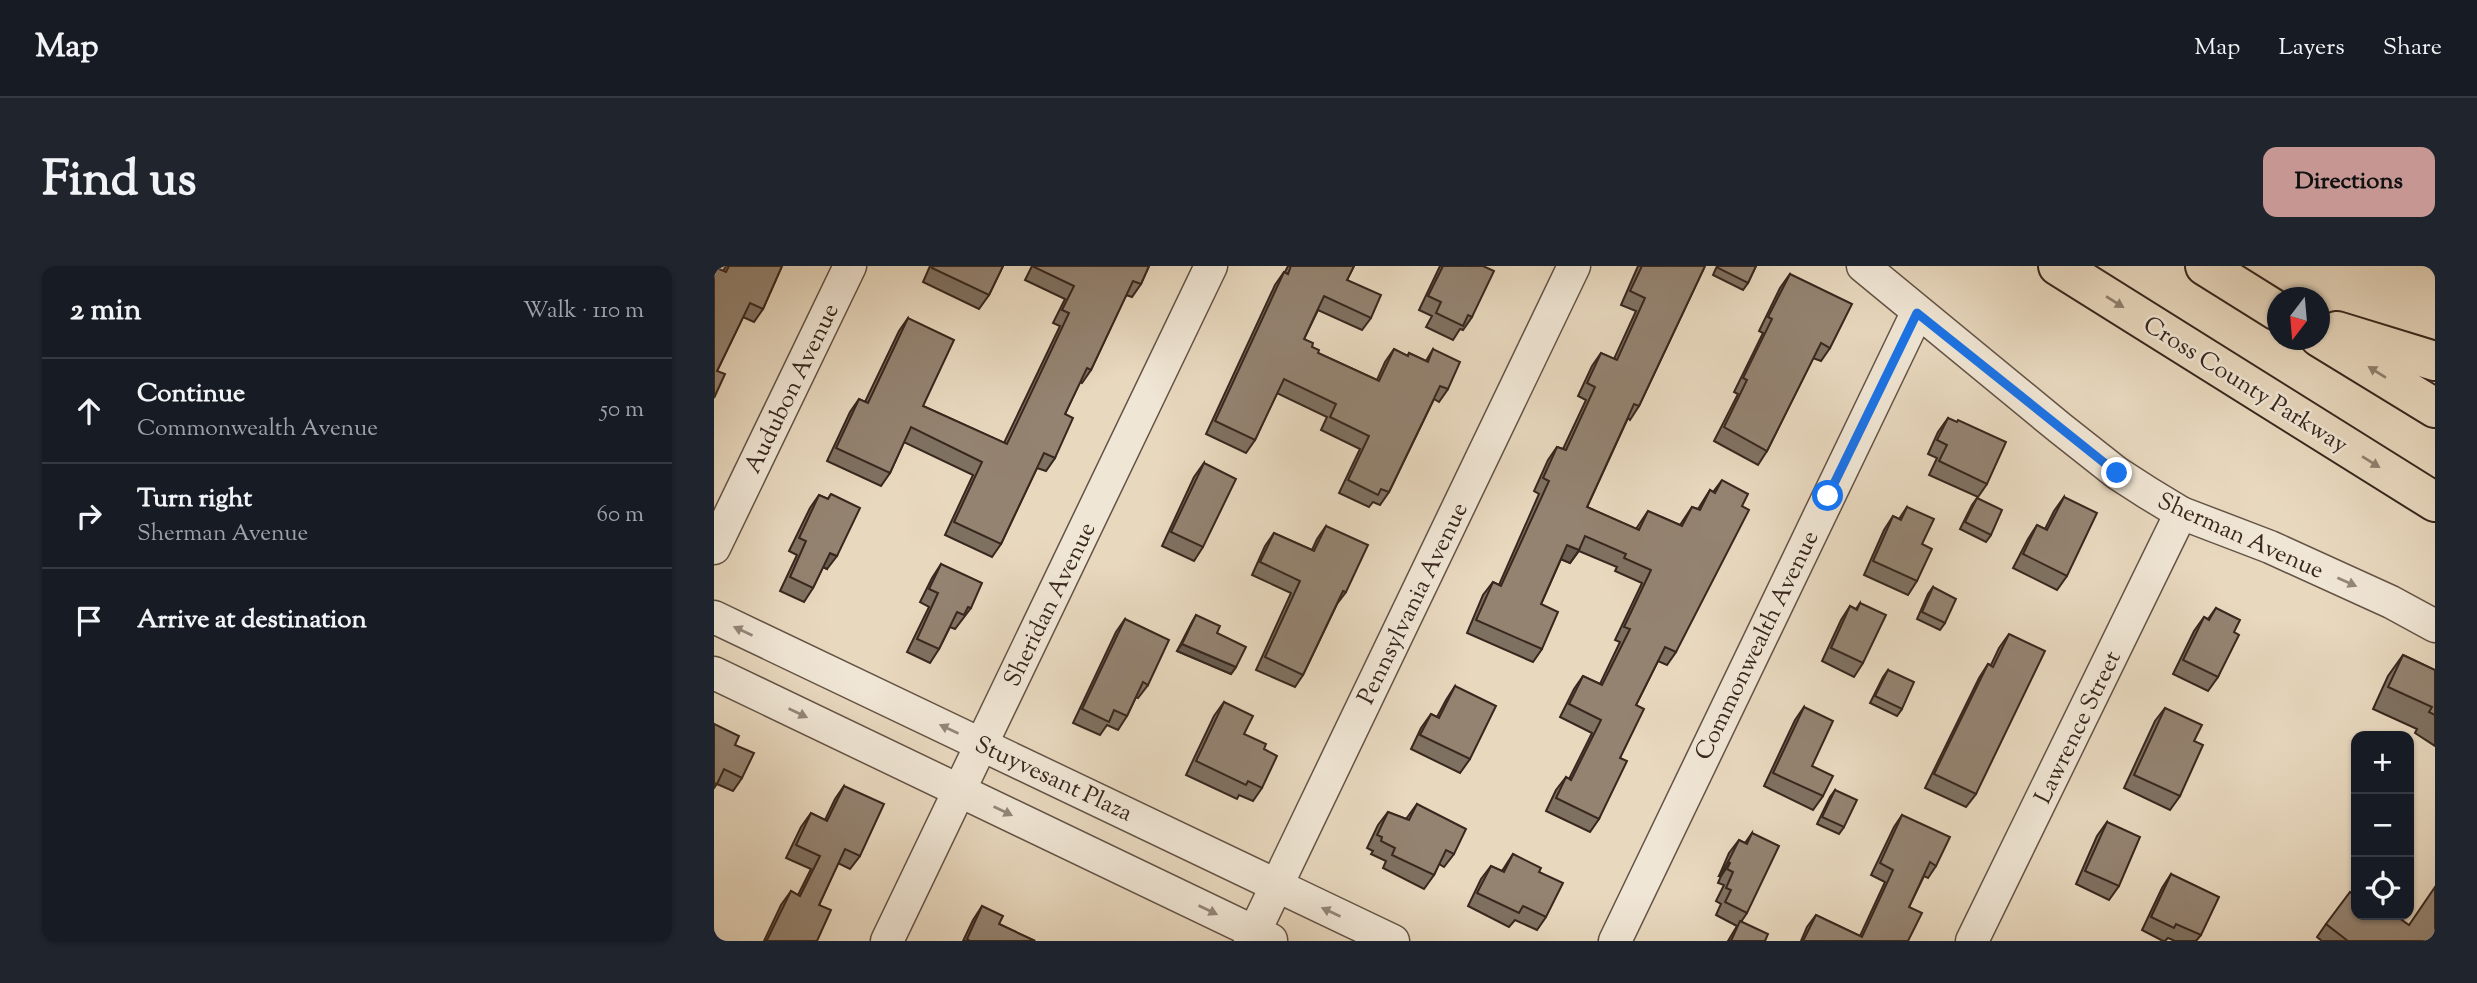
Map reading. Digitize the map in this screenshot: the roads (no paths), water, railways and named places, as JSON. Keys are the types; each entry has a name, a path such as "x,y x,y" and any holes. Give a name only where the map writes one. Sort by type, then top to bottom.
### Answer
{"highway":[{"name":"Cross County Parkway","path":"2058,266 2435,502"},
{"path":"2205,266 2267,305"},
{"path":"2330,329 2435,361"},
{"path":"2330,344 2435,408"}],"street":[{"name":"Audubon Avenue","path":"714,548 850,266"},
{"name":"Sheridan Avenue","path":"887,941 1211,266"},
{"name":"Pennsylvania Avenue","path":"1259,938 1276,885 1574,266"},
{"name":"Sherman Avenue","path":"1863,266 1917,313 2117,473 2181,513 2306,564 2391,602 2435,626"},
{"name":"Commonwealth Avenue","path":"1615,941 1917,313"},
{"name":"Lawrence Street","path":"1984,937 2181,513"},
{"name":"Stuyvesant Plaza","path":"714,617 1392,941"},
{"name":"Stuyvesant Plaza","path":"714,673 1259,938"}]}
